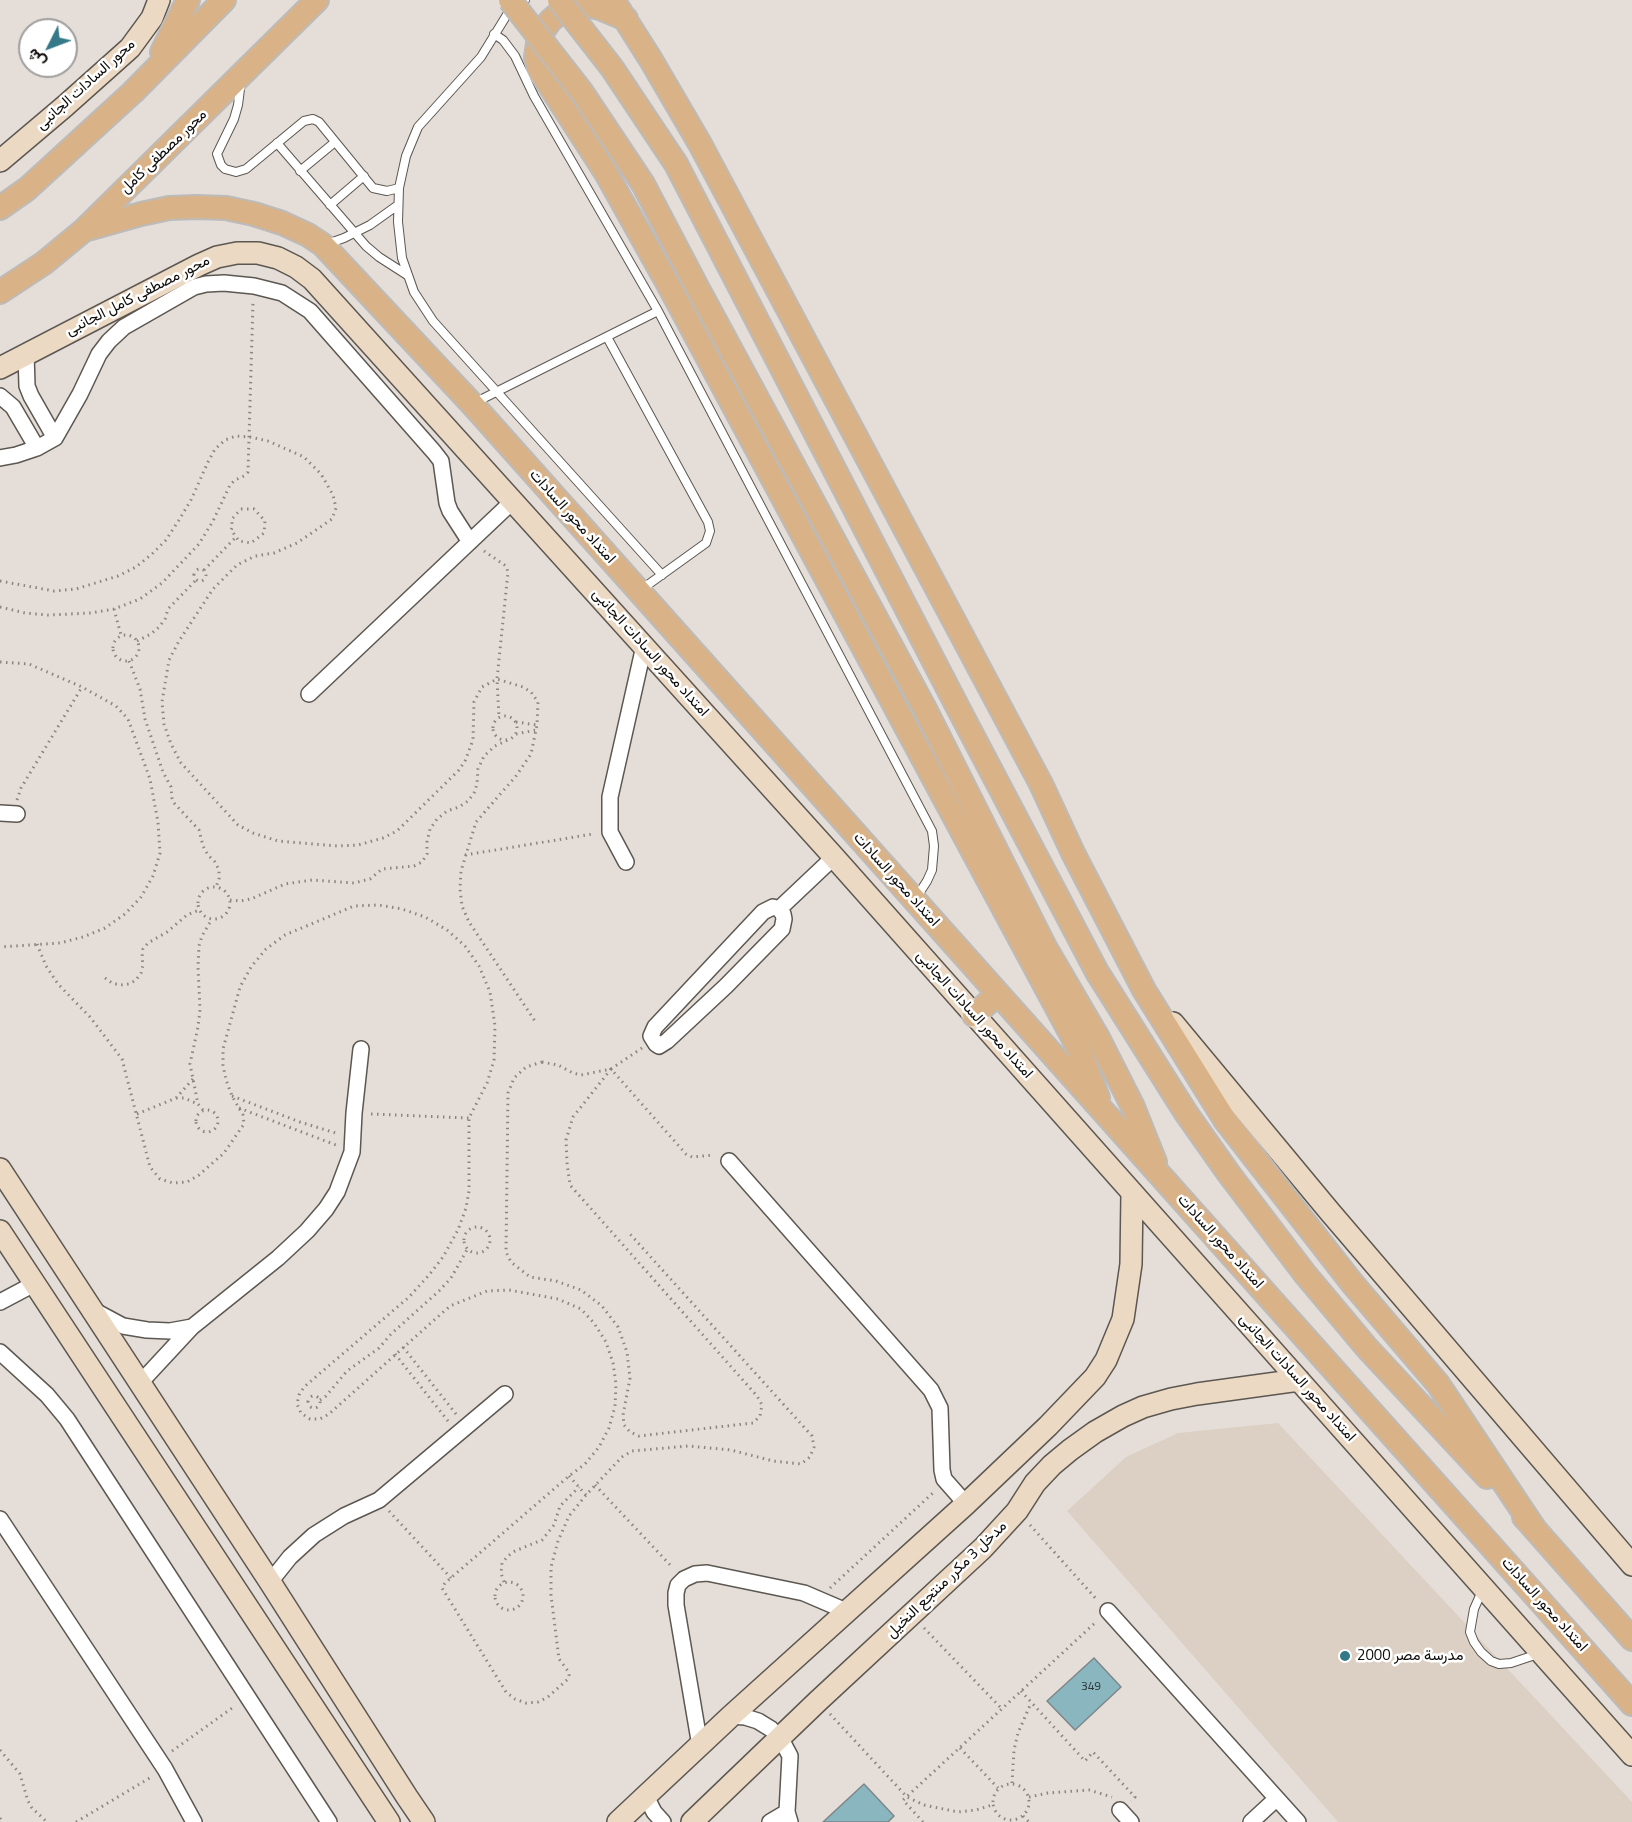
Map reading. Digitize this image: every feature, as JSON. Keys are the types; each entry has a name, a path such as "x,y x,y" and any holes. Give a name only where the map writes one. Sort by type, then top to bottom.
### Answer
{"main road":[{"path":"134,92 164,48 188,0"},
{"path":"0,208 27,189 134,92 224,0"},
{"name":"محور مصطفى كامل","path":"0,292 44,263 84,230 317,0"},
{"path":"510,0 581,91 643,184 925,709 1045,947 1128,1097 1160,1175"},
{"path":"559,0 612,68 676,164 1097,972 1186,1113 1305,1274 1360,1340 1534,1528 1632,1639"},
{"path":"613,0 700,144 1041,784 1083,873 1144,990 1225,1120 1352,1283 1438,1384 1534,1528"},
{"path":"626,19 590,6 568,9 558,14 539,37 536,57 539,69 606,173 674,294 1070,1032 1092,1081 1101,1110"},
{"name":"امتداد محور السادات","path":"84,230 169,208 226,208 282,223 323,245 472,404 1632,1704"},
{"path":"974,1015 998,994"}],"street":[{"name":"محور السادات الجانبى","path":"0,161 130,48 152,18 159,0"},
{"name":"محور مصطفى كامل الجانبى","path":"0,368 217,257 237,253 258,253 278,258 296,267 312,279"},
{"name":"امتداد محور السادات الجانبى","path":"312,279 834,857 1632,1755"},
{"path":"0,458 37,448 55,438 99,354 124,327 194,287 224,283 254,286 282,293 310,311 434,452 441,461 450,511 470,542"},
{"path":"26,353 27,386 55,438"},
{"path":"0,396 13,407 37,448"},
{"path":"309,694 514,500"},
{"path":"626,862 610,832 609,813 612,784 644,646"},
{"path":"0,813 17,814"},
{"path":"779,909 834,857"},
{"path":"773,907 779,909 784,919 782,929 667,1041 659,1046 652,1040 651,1036 655,1027 763,912 773,907"},
{"path":"1144,990 1330,1212 1632,1565"},
{"path":"140,1383 192,1327 278,1258 307,1231 326,1209 337,1192 352,1144 361,1049"},
{"path":"729,1161 931,1390 940,1408 944,1479 966,1504"},
{"path":"0,1169 424,1822"},
{"path":"618,1822 731,1716 966,1504 1048,1426 1101,1368 1116,1340 1123,1319 1131,1264 1132,1193"},
{"path":"0,1231 386,1817 407,1797"},
{"path":"0,1302 34,1284"},
{"path":"92,1310 123,1326 170,1331 192,1327"},
{"path":"0,1352 47,1395 67,1419 329,1822"},
{"name":"مدخل 3 مكرر منتجع النخيل","path":"692,1822 983,1548 1017,1511 1035,1483 1070,1450 1122,1416 1143,1407 1197,1394 1299,1380"},
{"path":"270,1582 290,1557 314,1535 344,1516 380,1500 505,1394"},
{"path":"1048,1426 1070,1450"},
{"path":"188,1517 216,1499"},
{"path":"0,1519 162,1764 194,1822"},
{"path":"700,1746 676,1605 675,1593 678,1585 684,1579 695,1574 707,1573 784,1588 819,1599 846,1611"},
{"path":"1108,1611 1298,1822"},
{"path":"731,1716 758,1721 771,1729 781,1739 789,1756 788,1817 770,1822"},
{"path":"646,1796 654,1812 663,1822"},
{"path":"1251,1822 1276,1798"},
{"path":"1123,1808 1131,1822"}],"lane":[{"path":"525,0 508,13 482,57 418,127 406,156 399,188 399,240 407,275 414,292 433,321 662,575"},
{"path":"494,34 503,40 515,56 534,96 658,311 932,831 934,846 932,870 914,900"},
{"path":"241,77 236,112 217,154 221,165 230,171 241,171 303,121 309,119 319,122 373,188 387,191 399,188"},
{"path":"300,171 335,141"},
{"path":"277,143 355,234 379,257 407,275"},
{"path":"330,205 364,176"},
{"path":"323,245 355,234 398,205"},
{"path":"472,404 658,311"},
{"path":"607,337 710,531 706,543 639,592"},
{"path":"1484,1587 1474,1609 1470,1632 1481,1652 1491,1661 1499,1664 1521,1660 1542,1652"}],"path":[{"path":"0,607 25,613 48,615 91,614 114,609 140,599 168,577 199,544 230,485 248,472 254,286"},
{"path":"243,508 256,510 265,521 264,533 251,543 239,541 236,537 231,530 233,516 243,508"},
{"path":"204,570 236,537"},
{"path":"470,542 506,566 507,572 497,679 499,717"},
{"path":"196,580 194,571 201,568 204,570"},
{"path":"196,580 205,579 204,570"},
{"path":"137,641 159,627 168,609 196,580"},
{"path":"114,609 121,635"},
{"path":"127,634 137,641 138,653 129,661 118,659 112,649 113,643 121,635 127,634"},
{"path":"129,661 140,689 145,719 163,772 171,787 172,798 199,830 203,846 219,870 216,887"},
{"path":"0,662 29,664 82,687 116,706 128,719 150,779 158,822 160,853 153,876 141,897 125,914 105,928 60,943 0,947"},
{"path":"17,814 16,805 21,788 82,687"},
{"path":"508,740 503,740 495,734 493,725 499,717 505,715 511,717 516,722 516,734"},
{"path":"516,722 537,725"},
{"path":"230,900 251,899 285,884 312,879 354,883 369,879 382,869 414,866 422,862 427,854 430,829 437,819 447,811 468,801 474,793 478,769 484,756 495,746 516,734 536,730"},
{"path":"465,855 610,832"},
{"path":"216,887 225,891 230,900 230,908 220,918 212,920 199,910 199,896 209,888 216,887"},
{"path":"37,944 46,966 58,984 90,1017 122,1059 150,1167 160,1179 173,1183 187,1182 199,1175 224,1153 244,1124 243,1115 232,1096 225,1072 223,1048 240,987 251,967 267,949 285,935 354,906 378,905 402,909 425,917 447,930 465,946 479,966 490,992 495,1026 494,1060 487,1083 469,1118 469,1191 458,1230 443,1257 409,1297 304,1387 297,1404 301,1413 310,1419 320,1419 329,1414 450,1306 487,1291 509,1290 558,1299 581,1309 594,1323 606,1342 613,1362 616,1384 615,1406 609,1428 599,1447 585,1464 442,1588 506,1692 526,1703 538,1702 548,1697 568,1679 569,1675 559,1659 555,1639 551,1568 558,1541 569,1516 622,1457 632,1451 688,1446 731,1450 773,1461 801,1464 810,1457 814,1447 812,1436 630,1234"},
{"path":"105,978 120,986 136,980 141,973 143,949 148,943 199,910"},
{"path":"198,1104 190,1064 200,1010 199,946 212,920"},
{"path":"611,1069 581,1075 558,1065 542,1062 526,1067 514,1078 508,1093 506,1252 511,1262 530,1277 556,1281 581,1290 602,1306 618,1328 627,1352 630,1378 622,1415 624,1425 630,1432 639,1436 753,1423 760,1416 762,1405 757,1396 570,1185 566,1140 573,1117 611,1069 652,1040"},
{"path":"611,1069 686,1154 700,1158 720,1155 729,1161"},
{"path":"176,1098 193,1079"},
{"path":"232,1096 352,1144"},
{"path":"137,1114 176,1098 184,1098 198,1104 203,1110 217,1115 218,1125 211,1132 206,1133 198,1127 197,1118 203,1110"},
{"path":"239,1108 297,1130 352,1144"},
{"path":"354,1113 469,1118"},
{"path":"297,1130 300,1122"},
{"path":"482,1227 487,1231 490,1236 488,1247 484,1251 478,1252 468,1248 465,1243 467,1232 471,1228 482,1227"},
{"path":"320,1400 347,1371 378,1348 439,1291 451,1278 468,1248"},
{"path":"403,1347 462,1431"},
{"path":"395,1354 462,1431"},
{"path":"312,1396 320,1400 321,1404 316,1408 309,1406 309,1399 312,1396"},
{"path":"819,1599 934,1492 942,1470"},
{"path":"569,1476 586,1495"},
{"path":"596,1485 684,1579"},
{"path":"504,1582 501,1573 502,1563 515,1551 542,1540 554,1525 560,1506 579,1487"},
{"path":"380,1500 451,1578"},
{"path":"923,1822 903,1800 1108,1611 1017,1511"},
{"path":"504,1582 514,1582 522,1589 523,1599 517,1608 507,1610 495,1600 496,1590 504,1582"},
{"path":"911,1614 1002,1709"},
{"path":"1021,1691 1084,1761 1093,1752 1135,1797 1123,1808 1109,1795 1089,1790 1029,1797"},
{"path":"76,1822 162,1764 249,1696"},
{"path":"818,1701 907,1797 924,1805 958,1812 992,1805"},
{"path":"1012,1783 1014,1750 1031,1702"},
{"path":"960,1748 998,1788"},
{"path":"0,1750 20,1774 32,1808 48,1822"},
{"path":"1012,1783 1025,1790 1029,1797 1028,1810 1023,1816 1003,1821 994,1811 992,1799 998,1788 1012,1783"},
{"path":"1023,1816 1029,1822"},
{"path":"0,1818 2,1822"}],"shaded area":[{"name":"مدرسة مصر 2000","path":"1278,1423 1632,1802 1632,1822 1338,1822 1067,1511 1126,1457 1178,1433"}],"building":[{"path":"1094,1658 1121,1687 1075,1730 1047,1701"},
{"path":"864,1784 894,1816 888,1822 823,1822"}],"place":[{"name":"مدرسة مصر 2000","path":"1345,1656"}]}
